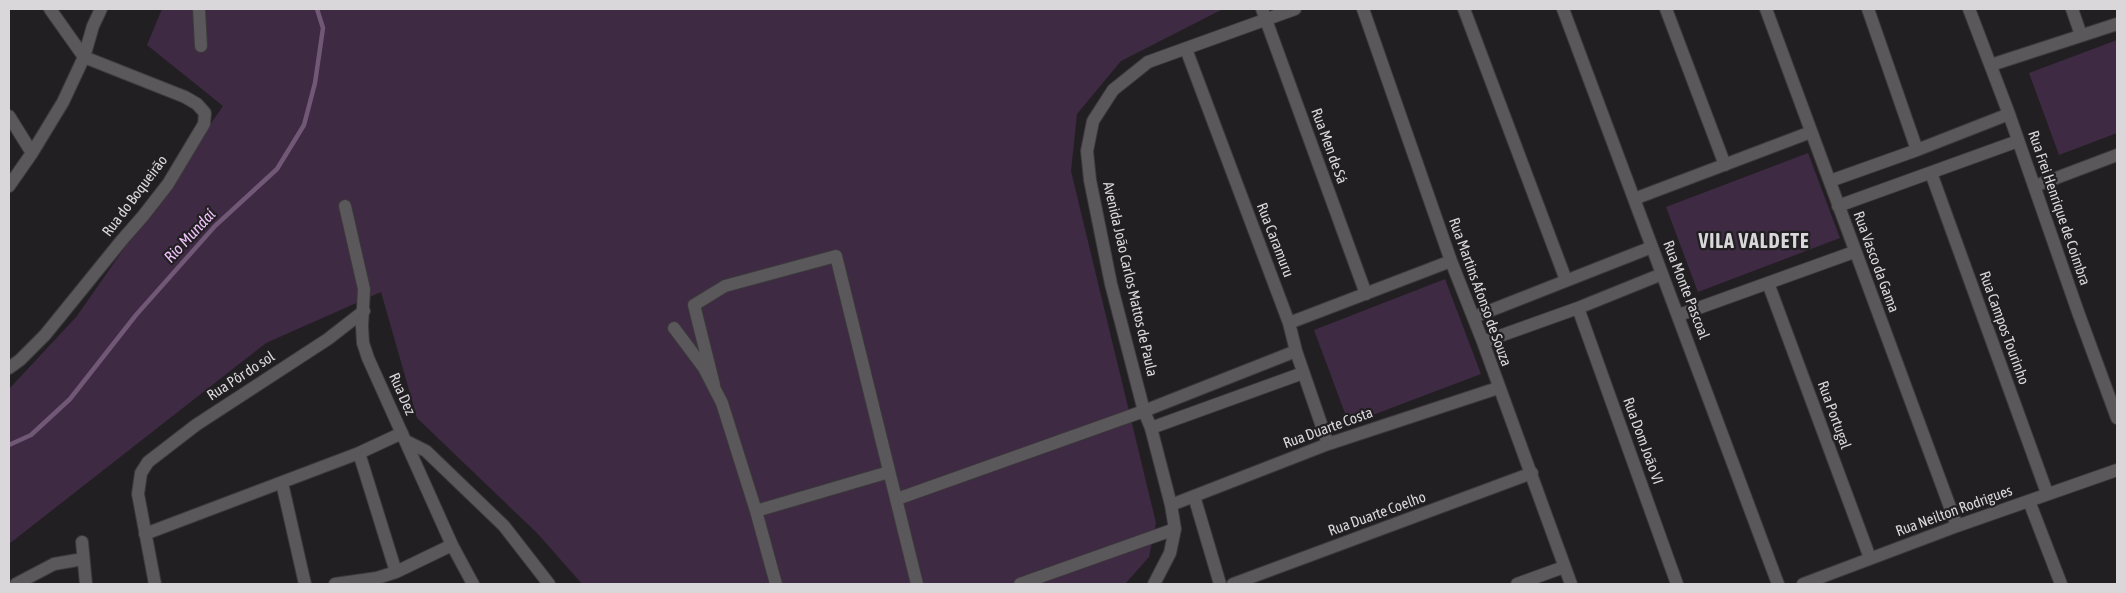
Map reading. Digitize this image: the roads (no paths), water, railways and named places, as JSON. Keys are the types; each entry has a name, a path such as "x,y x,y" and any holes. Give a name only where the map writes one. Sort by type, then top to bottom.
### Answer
{"street":[{"path":"50,9 84,57"},
{"path":"9,185 32,153 63,102 84,57 93,26 101,9"},
{"path":"199,9 201,46"},
{"name":"Avenida João Carlos Mattos de Paula","path":"1154,584 1170,553 1175,528 1151,428 1144,410 1111,284 1090,180 1087,151 1093,121 1113,90 1148,62 1186,49 1264,14 1295,9"},
{"name":"Rua Martins Afonso de Souza","path":"1363,9 1451,261 1532,473 1571,584"},
{"path":"1464,9 1566,280"},
{"name":"Rua Monte Pascoal","path":"1563,9 1778,584"},
{"path":"1666,9 1725,165"},
{"name":"Rua Vasco da Gama","path":"1766,9 1830,181 1854,252 1957,526"},
{"path":"1868,9 1917,150"},
{"name":"Rua Frei Henrique de Coimbra","path":"1970,9 2117,418"},
{"path":"2072,9 2081,35"},
{"name":"Rua Men de Sá","path":"1264,14 1366,294"},
{"path":"1991,65 2117,24"},
{"name":"Rua Caramuru","path":"1186,49 1289,323 1303,373 1328,444"},
{"name":"Rua do Boqueirão","path":"9,368 20,360 45,335 122,240 144,216 168,184 204,124 205,113 197,104 84,57"},
{"path":"1830,181 2009,114"},
{"path":"9,116 32,153"},
{"path":"1634,199 1811,132"},
{"path":"1838,206 2018,141"},
{"path":"2035,186 2117,155"},
{"name":"Rua Campos Tourinho","path":"1931,173 2047,493"},
{"name":"Rua Dez","path":"345,206 364,289 362,326 365,351 452,545 473,584"},
{"path":"1474,317 1652,248"},
{"path":"1679,315 1854,252"},
{"path":"714,385 694,305 726,286 836,256 917,584"},
{"path":"1289,323 1451,261"},
{"path":"1483,342 1578,308 1662,274"},
{"name":"Rua Portugal","path":"1768,283 1870,558"},
{"name":"Rua Dom João VI","path":"1578,308 1677,584"},
{"name":"Rua Pôr do sol","path":"145,534 138,494 141,473 148,462 196,425 328,339 364,311"},
{"path":"674,328 704,368 722,403 756,511 776,584"},
{"path":"897,499 1144,410 1296,351"},
{"path":"1151,428 1303,373"},
{"name":"Rua Duarte Costa","path":"1171,505 1328,444 1498,388"},
{"path":"155,584 145,534 404,437 426,451 504,526 549,584"},
{"path":"359,453 396,572"},
{"name":"Rua Neilton Rodrigues","path":"1803,584 1833,579 1870,558 2047,493 2117,470"},
{"path":"756,511 889,472"},
{"name":"Rua Duarte Coelho","path":"1233,584 1532,473"},
{"path":"282,483 305,584"},
{"path":"1194,496 1220,584"},
{"path":"2029,501 2061,584"},
{"path":"1020,584 1175,528"},
{"path":"82,542 86,584"},
{"path":"335,584 378,581 452,545"},
{"path":"16,584 54,564 84,559"},
{"path":"1516,584 1564,568"}],"waterway":[{"name":"Rio Mundaí","path":"9,445 31,435 70,399 136,315 215,226 277,169 304,125 315,83 323,28 317,9"}],"district":[{"name":"VILA VALDETE","path":"1754,242"}]}
